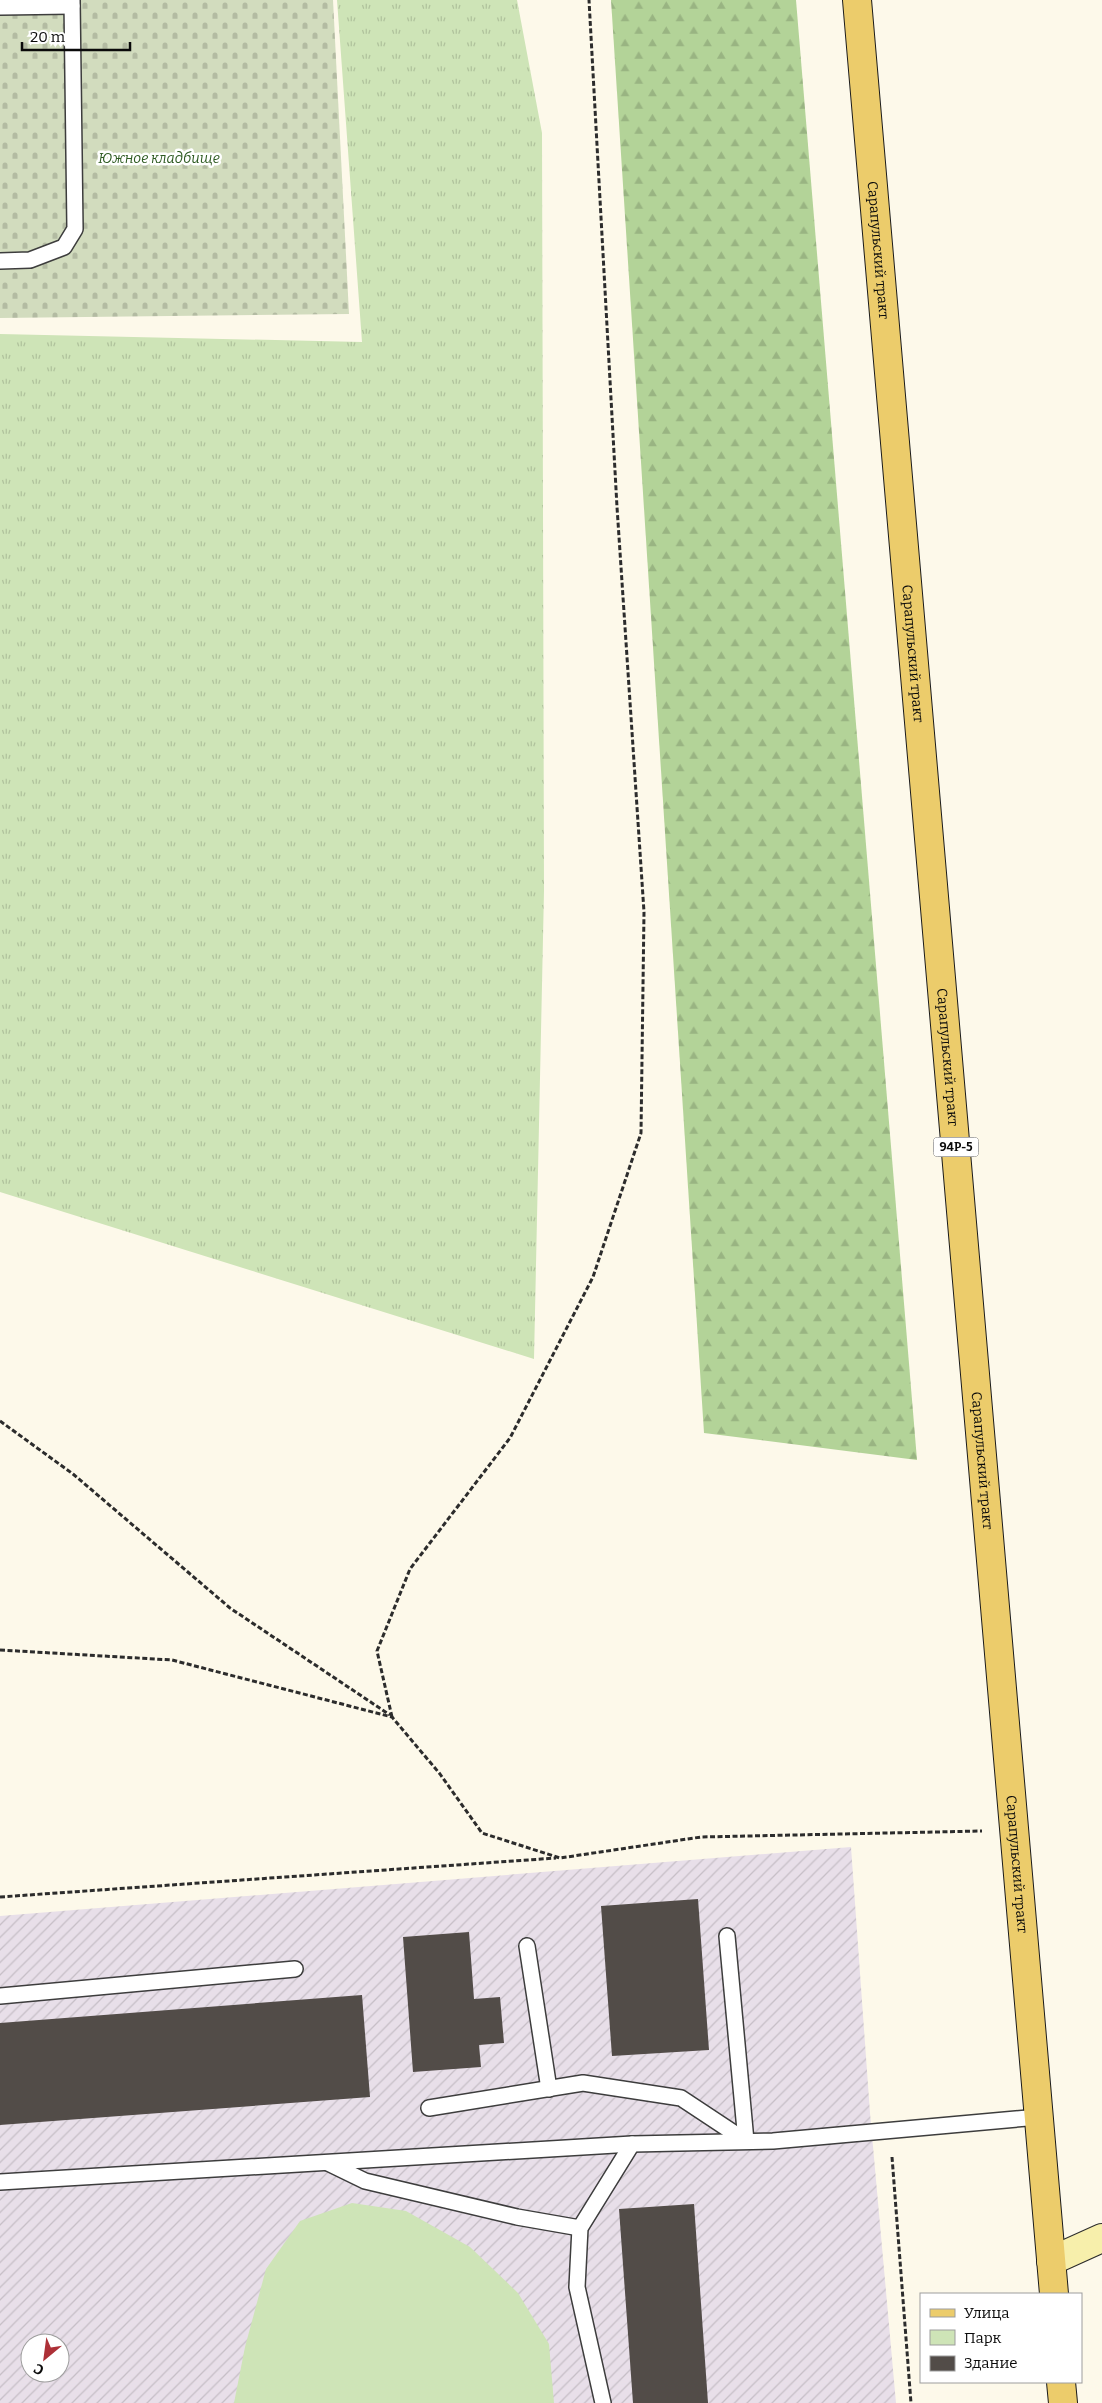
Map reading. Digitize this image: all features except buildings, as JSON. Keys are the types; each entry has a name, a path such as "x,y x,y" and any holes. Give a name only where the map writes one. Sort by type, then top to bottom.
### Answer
{"main road":[{"name":"Сарапульский тракт","path":"858,0 1054,2293"},
{"path":"1061,2383 1063,2403"}],"street":[{"path":"1051,2261 1102,2238"}],"lane":[{"path":"0,6 72,3 75,229 64,247 30,260 0,261"},
{"path":"727,1936 746,2142"},
{"path":"527,1946 549,2089"},
{"path":"0,1996 295,1969"},
{"path":"429,2108 583,2083 681,2098 746,2142"},
{"path":"0,2182 632,2144 773,2141 1039,2117"},
{"path":"603,2403 577,2287 580,2228 632,2144"},
{"path":"326,2162 365,2181 517,2217 580,2228"}],"path":[{"path":"392,1717 377,1651 410,1569 510,1438 594,1278 641,1133 644,912 617,497 589,0"},
{"path":"0,1421 73,1474 230,1608 392,1717 440,1774 482,1833 560,1858"},
{"path":"0,1650 172,1660 392,1717"},
{"path":"0,1897 560,1858 701,1837 1014,1830"},
{"path":"890,2130 912,2403"}],"shaded area":[{"path":"851,1847 870,2113 896,2403 0,2403 0,1916"}],"green space":[{"name":"Южное кладбище","path":"0,0 333,0 349,314 0,318"},
{"path":"337,0 517,0 542,133 544,891 534,1359 0,1192 0,334 362,342"},
{"path":"611,0 796,0 917,1460 704,1433"},
{"path":"352,2203 406,2211 470,2247 518,2293 549,2344 554,2403 234,2403 245,2347 266,2269 300,2221"}]}
